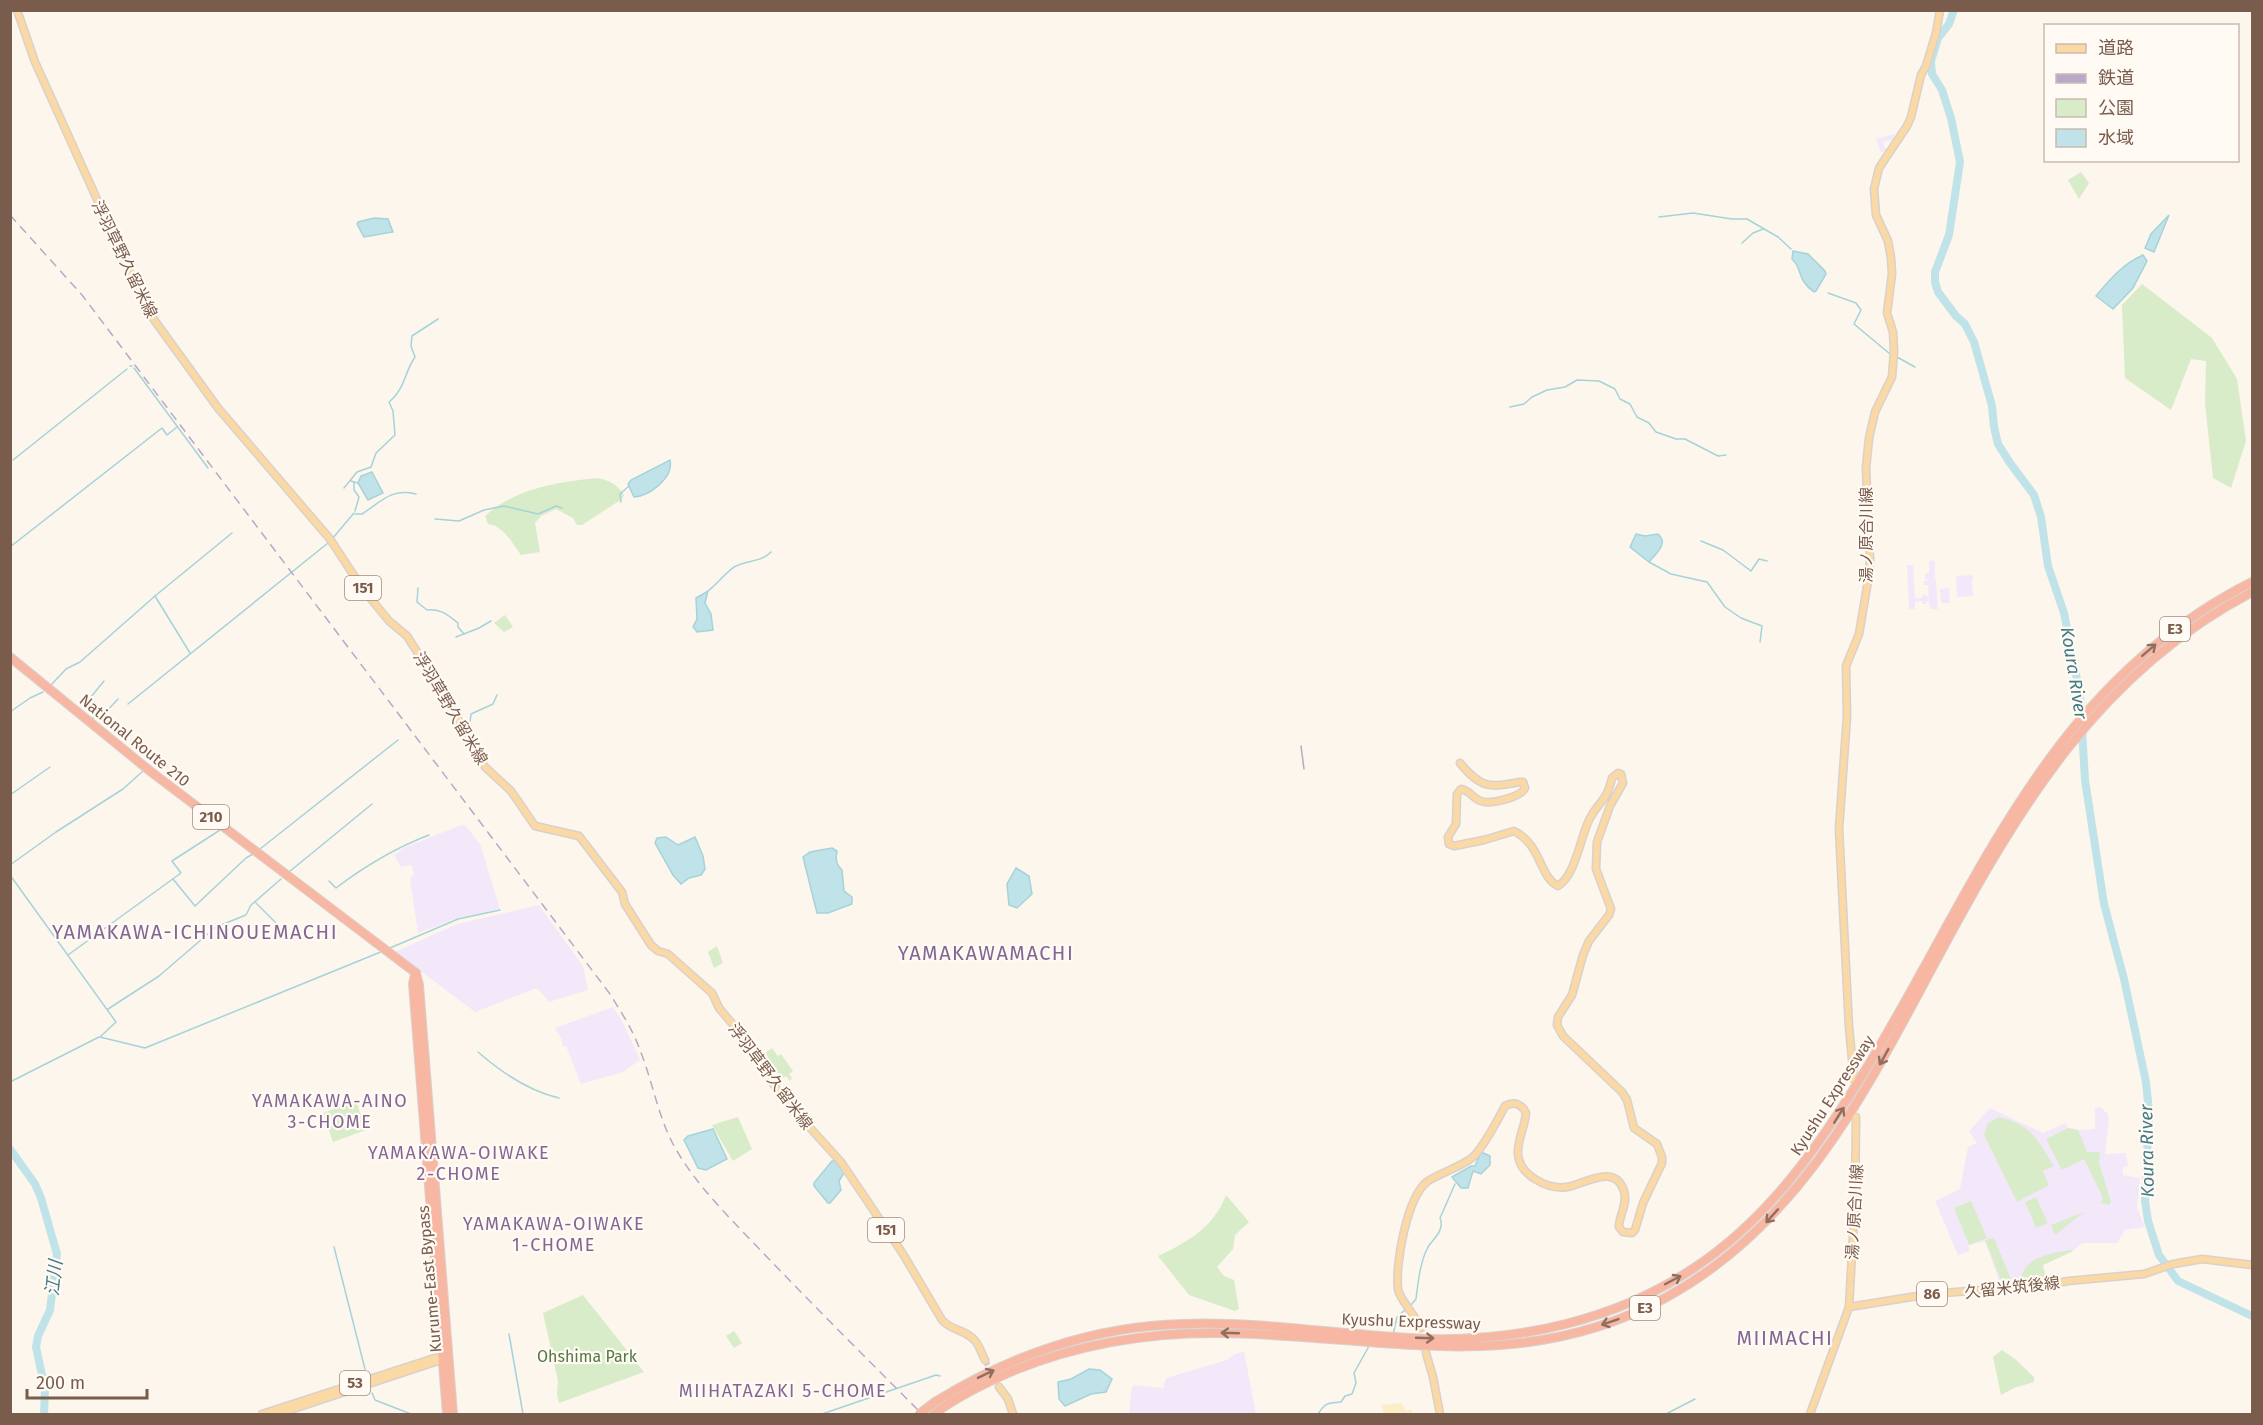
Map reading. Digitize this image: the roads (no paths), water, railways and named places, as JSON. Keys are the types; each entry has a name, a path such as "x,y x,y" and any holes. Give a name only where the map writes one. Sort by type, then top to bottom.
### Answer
{"highway":[{"name":"Kyushu Expressway","path":"936,1409 986,1373 1027,1355 1110,1332 1180,1324 1214,1324 1256,1325 1409,1338 1482,1338 1552,1328 1586,1319 1620,1306 1691,1271 1726,1246 1755,1220 1786,1186 1833,1123 1897,1018 1994,841 2031,784 2071,729 2156,644 2186,621 2253,582"},
{"name":"Kyushu Expressway","path":"919,1414 936,1409 990,1381 1031,1364 1088,1346 1124,1339 1163,1334 1225,1333 1419,1347 1483,1347 1520,1344 1590,1329 1625,1317 1664,1299 1733,1253 1762,1228 1820,1159 1863,1095 2001,846 2037,790 2109,693 2191,628 2253,592"},
{"name":"National Route 210","path":"10,657 150,771 416,973"},
{"name":"Kurume-East Bypass","path":"416,973 419,985 428,1107 447,1414"},
{"name":"Kurume-East Bypass","path":"416,973 413,984 445,1356 453,1414"},
{"path":"428,1107 438,1102"}],"main road":[{"name":"浮羽草野久留米線","path":"17,10 35,62 79,162 147,310 166,337 218,408 330,539 362,588 389,621 407,636 454,711 485,767 511,791 535,826 579,836 622,892 625,904 651,945 658,951 668,954 712,993 719,1008 745,1039 783,1098 842,1162 903,1254 942,1320 949,1327 971,1337 985,1360"},
{"name":"湯ノ原合川線","path":"1854,1080 1848,1017 1839,829 1847,716 1846,666 1859,634 1868,580 1870,560 1866,468 1870,431 1875,412 1892,376 1894,351 1891,322 1887,313 1892,274 1891,258 1888,241 1876,215 1874,189 1879,168 1911,117 1921,75 1936,33 1940,10"},
{"path":"1421,1328 1417,1317 1398,1291 1401,1244 1412,1204 1418,1191 1426,1183 1473,1156 1505,1106 1519,1104 1526,1113 1518,1156 1520,1163 1534,1179 1558,1187 1566,1187 1586,1179 1609,1177 1621,1185 1625,1198 1619,1227 1623,1232 1632,1233 1635,1230 1642,1203 1662,1163 1662,1152 1657,1144 1634,1128 1627,1100 1622,1092 1563,1036 1557,1025 1558,1017 1572,995 1589,940 1609,915 1611,909 1596,869 1596,852 1606,814 1623,783 1621,774 1618,773 1612,778 1609,792 1590,818 1570,870 1562,884 1558,886 1553,884 1529,841 1514,831 1454,846 1449,844 1448,837 1456,824 1457,794 1461,789 1469,791 1477,800 1486,802 1522,794 1526,788 1525,784 1520,782 1481,784 1460,763"},
{"name":"湯ノ原合川線","path":"1849,1307 1855,1201 1856,1117"},
{"name":"久留米筑後線","path":"1849,1307 1930,1294 2144,1274 2202,1259 2253,1264"},
{"path":"1810,1414 1849,1307"},
{"path":"1425,1353 1433,1377 1440,1414"},
{"name":"53","path":"262,1414 445,1356"},
{"name":"53","path":"278,1414 445,1356"},
{"path":"999,1387 1008,1399 1013,1414"}],"water":[{"path":"2169,215 2154,252 2145,248 2151,234"},
{"path":"374,218 388,219 393,232 364,237 358,222"},
{"path":"1793,251 1808,254 1825,271 1826,274 1816,291 1808,287 1802,278 1792,259"},
{"path":"2143,255 2147,261 2133,288 2113,309 2096,296 2123,267"},
{"path":"670,460 668,473 659,485 647,493 634,497 628,484 631,480"},
{"path":"372,472 383,493 368,500 358,483 361,476"},
{"path":"1636,534 1645,536 1658,534 1661,537 1662,545 1649,562 1630,547"},
{"path":"708,591 705,603 711,614 713,630 697,632 693,627 697,619 696,598"},
{"path":"666,837 678,845 695,837 703,856 705,869 701,875 689,878 681,884 673,875 655,843 657,838"},
{"path":"832,848 837,851 836,862 842,870 844,891 852,897 852,904 828,913 817,913 803,857 810,852"},
{"path":"1016,868 1029,876 1032,894 1017,908 1009,905 1007,884"},
{"path":"713,1129 727,1159 706,1170 698,1168 684,1140 688,1136"},
{"path":"1481,1152 1490,1156 1490,1165 1481,1174 1473,1171 1468,1188 1461,1188 1452,1177 1475,1166"},
{"path":"832,1161 835,1161 844,1173 839,1181 841,1190 828,1203 814,1183"},
{"path":"1089,1369 1100,1370 1112,1379 1106,1392 1091,1394 1065,1406 1059,1399 1058,1382 1071,1379"}],"waterway":[{"name":"Koura River","path":"1954,10 1949,24 1938,38 1931,61 1932,74 1942,90 1951,118 1960,162 1949,235 1935,272 1935,282 1938,292 1965,324 1974,342 1992,406 1998,444 2034,495 2041,517 2048,566 2064,613 2080,695 2085,780 2104,904 2124,979 2146,1082 2149,1112 2145,1201 2148,1221 2159,1255 2178,1281 2252,1316"},
{"path":"1659,217 1693,213 1747,219 1778,237 1791,249"},
{"path":"1742,243 1753,233 1763,229"},
{"path":"1828,293 1856,303 1861,310 1854,324 1890,354"},
{"path":"344,488 357,472 371,467 376,453 395,435 393,411 389,402 398,392 415,357 411,346 412,336 438,319"},
{"path":"1897,357 1915,367"},
{"path":"134,368 208,468"},
{"path":"13,460 127,369"},
{"path":"1510,407 1524,404 1532,397 1547,390 1565,387 1577,380 1599,381 1615,389 1620,399 1630,404 1637,417 1649,423 1656,432 1676,439 1685,439 1718,456 1726,455"},
{"path":"10,547 162,428 167,435 177,427"},
{"path":"351,481 358,483"},
{"path":"354,482 354,490 359,497 355,511"},
{"path":"621,502 620,494 629,486"},
{"path":"355,514 362,514 393,494 416,494"},
{"path":"435,519 459,521 484,510 504,506 538,514 556,506 562,508"},
{"path":"332,539 354,513"},
{"path":"51,685 66,669 80,662 232,533"},
{"path":"1701,541 1723,550 1751,571 1759,559 1767,561"},
{"path":"128,704 328,543"},
{"path":"708,591 733,567 763,558 771,552"},
{"path":"1649,562 1671,574 1707,582 1725,607 1741,618 1762,626 1760,642"},
{"path":"418,588 417,602 427,610 436,610 447,615 458,623 458,627 464,634"},
{"path":"155,596 190,653"},
{"path":"456,637 491,621"},
{"path":"93,718 100,711 91,697 104,681"},
{"path":"10,712 43,692"},
{"path":"469,730 471,714 493,704 497,695"},
{"path":"101,712 105,713 118,699"},
{"path":"260,849 398,740"},
{"path":"10,795 50,767"},
{"path":"10,865 123,789 143,771"},
{"path":"289,872 372,804"},
{"path":"68,955 181,873 172,861 220,830"},
{"path":"329,881 336,888 381,858 429,835"},
{"path":"173,879 195,906 253,854"},
{"path":"10,875 116,1022 100,1037 145,1048 383,951"},
{"path":"108,1009 159,976 216,927 246,915 251,905 281,879"},
{"path":"256,903 276,923"},
{"path":"390,948 458,919 500,910"},
{"path":"10,1082 99,1037"},
{"path":"478,1052 516,1080 536,1091 559,1098"},
{"name":"江川","path":"10,1149 35,1184 57,1254 50,1310 38,1336 36,1347 45,1389 44,1414"},
{"path":"1410,1306 1416,1299 1425,1253 1440,1230 1440,1218 1455,1184"},
{"path":"334,1247 365,1369"},
{"path":"1393,1335 1397,1317 1407,1308"},
{"path":"509,1334 523,1414"},
{"path":"1318,1414 1327,1404 1341,1402 1345,1396 1352,1394 1356,1383 1354,1373 1369,1346"},
{"path":"822,1414 936,1375 940,1376"},
{"path":"372,1393 375,1400 411,1414"},
{"path":"1666,1414 1695,1399"}],"tunnel":[{"path":"1854,1087 1856,1117"},
{"path":"985,1360 999,1387"}],"tram line":[{"path":"1301,746 1304,769"}],"railway":[{"path":"10,215 82,295 610,994 637,1043 667,1131 689,1170 720,1208 922,1414"}],"district":[{"name":"YAMAKAWA-ICHINOUEMACHI","path":"195,932"},
{"name":"YAMAKAWAMACHI","path":"986,953"},
{"name":"YAMAKAWA-AINO 3-CHOME","path":"330,1111"},
{"name":"YAMAKAWA-OIWAKE 2-CHOME","path":"459,1163"},
{"name":"YAMAKAWA-OIWAKE 1-CHOME","path":"554,1234"},
{"name":"MIIMACHI","path":"1785,1338"},
{"name":"MIIHATAZAKI 5-CHOME","path":"783,1391"}],"park label":[{"name":"Ohshima Park","path":"587,1356"}]}
